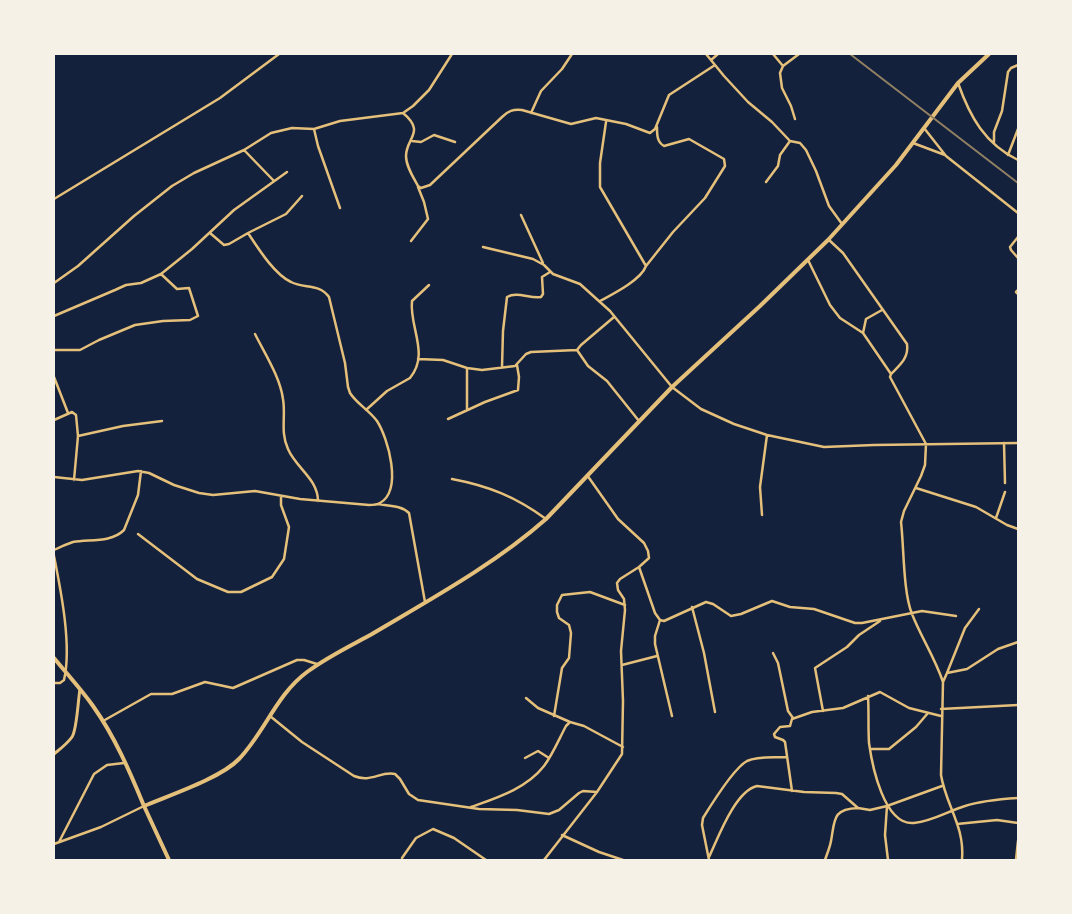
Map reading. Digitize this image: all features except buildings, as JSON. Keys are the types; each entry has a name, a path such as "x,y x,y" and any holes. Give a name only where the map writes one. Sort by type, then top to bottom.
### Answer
{"main road":[{"path":"144,806 227,768 245,752 292,685 307,672 507,551 546,519 672,387 828,240 896,164 958,83 989,54"},
{"path":"54,658 103,721 125,762 169,860"}],"street":[{"path":"54,199 220,98 279,54"},
{"path":"54,283 78,266 134,216 172,186 244,150 271,134 292,128 314,129 340,121 403,113 429,90 452,54"},
{"path":"531,113 541,92 562,69 572,54"},
{"path":"706,54 748,102 772,122 790,141 800,143 806,150 829,206 842,225"},
{"path":"711,60 718,54"},
{"path":"773,54 783,66"},
{"path":"795,119 791,106 780,85 780,73 783,66 799,54"},
{"path":"418,186 421,188 430,185 508,111 522,110 572,124 596,118 626,124 647,133 653,131 669,95 715,65"},
{"path":"994,144 994,132 1002,111 1008,72 1011,68 1018,65"},
{"path":"958,83 968,111 994,144 1018,160"},
{"path":"403,113 413,126 414,135 406,152 407,161 424,202 428,219 411,241"},
{"path":"606,121 600,163 600,188 646,266"},
{"path":"600,301 645,269 673,232 705,198 725,166 726,162 724,159 689,139 664,146 660,144 656,126"},
{"path":"924,128 946,156 1018,213"},
{"path":"314,129 318,146 340,208"},
{"path":"1008,155 1018,129"},
{"path":"412,141 421,142 434,135 455,142"},
{"path":"766,182 778,166 780,155 790,141"},
{"path":"913,143 946,156"},
{"path":"244,150 275,182"},
{"path":"54,316 120,287 141,282 161,274 234,210 287,172"},
{"path":"210,233 220,242 227,245 286,214 302,196"},
{"path":"521,215 544,265 550,272 580,284 600,301 672,387 690,402 712,415 767,435 824,447 1018,443"},
{"path":"248,233 274,268 290,282 320,289 329,297 345,363 348,387 354,398 378,422 385,436 392,466 392,476 390,488 385,499 378,504"},
{"path":"1018,237 1010,247 1018,258"},
{"path":"828,240 845,256 904,339 908,350 903,363 891,374"},
{"path":"484,247 533,259 544,265"},
{"path":"808,260 830,305 840,318 863,333 891,374 892,383 926,444 924,465 901,522 908,599 912,614 939,669 943,682"},
{"path":"502,367 503,331 507,297 514,294 541,297 543,294 542,277 550,272"},
{"path":"54,349 80,350 98,340 136,325 162,321 190,320 198,316 189,288 178,289 161,274"},
{"path":"366,410 387,391 410,378 414,373 418,359 419,343 412,301 429,285"},
{"path":"1018,290 1016,292 1018,294"},
{"path":"863,333 866,319 882,310"},
{"path":"418,359 442,360 467,368 482,370 517,364 526,354 531,352 577,350 614,317"},
{"path":"255,334 283,396 284,437 288,448 298,466 313,481 318,494 318,501"},
{"path":"577,350 588,366 607,381 639,421"},
{"path":"448,419 518,390 517,364"},
{"path":"467,368 467,410"},
{"path":"54,377 68,413"},
{"path":"54,420 72,412 76,415 78,436 74,480"},
{"path":"78,436 123,426 162,421"},
{"path":"762,515 760,487 767,435"},
{"path":"1004,443 1005,483"},
{"path":"54,477 74,480 95,479 130,471 141,472 149,473 174,486 199,493 255,491 318,501 378,504 405,509 409,513 425,602"},
{"path":"54,550 72,543 113,538 120,534 124,530 138,495 141,472"},
{"path":"544,860 597,792 619,760 623,747 621,651 625,605 617,583 649,558 644,543 618,519 588,475"},
{"path":"452,479 497,491 525,504 546,519"},
{"path":"915,488 965,502 1018,529"},
{"path":"996,518 1005,492"},
{"path":"138,534 197,579 228,592 241,592 272,577 284,560 289,526 281,505 281,496"},
{"path":"54,556 66,641 66,672 63,682 54,684"},
{"path":"639,567 655,613 660,620"},
{"path":"554,716 562,668 568,658 571,638 569,625 559,618 556,612 560,597 590,592 625,605"},
{"path":"660,620 668,620 706,602 713,604 731,616 741,614 772,601 790,607 814,609 855,623 922,612 956,616"},
{"path":"692,608 704,653 715,712"},
{"path":"962,860 963,842 953,810 942,786 940,775 941,709 943,682 965,628 979,609"},
{"path":"823,710 815,668 847,647 859,635 882,619"},
{"path":"660,620 655,636 657,656 672,716"},
{"path":"947,673 967,669 998,649 1018,642"},
{"path":"773,653 778,663 788,711 793,718"},
{"path":"622,665 657,656"},
{"path":"103,721 151,694 172,694 202,682 233,688 297,660 304,660 318,665"},
{"path":"54,754 72,737 75,730 76,709 80,689"},
{"path":"792,791 785,742 775,738 774,734 778,728 790,726 790,720 793,718 823,710 843,708 877,692 882,692 909,708 941,716"},
{"path":"868,696 870,749 874,769 888,806 898,819 908,823 934,819 967,805 1018,798"},
{"path":"526,698 538,708 554,716 584,726 623,747"},
{"path":"941,709 1018,705"},
{"path":"870,749 889,749 928,713"},
{"path":"270,716 302,742 354,776 371,779 387,773 397,775 409,794 418,800 549,814 559,810 579,793 584,791 597,792"},
{"path":"470,807 501,796 522,785 540,771 570,722"},
{"path":"525,758 538,751 549,758"},
{"path":"709,858 702,826 703,818 731,776 746,762 786,757"},
{"path":"58,842 94,774 103,766 125,762"},
{"path":"709,858 734,807 748,790 757,786 792,791 842,794 858,808"},
{"path":"825,860 831,844 834,821 837,814 845,809 858,808 870,810 888,806 942,786"},
{"path":"54,844 101,827 144,806"},
{"path":"888,806 885,835 888,860"},
{"path":"957,824 997,820 1018,823"},
{"path":"402,858 416,838 433,828 454,838 485,860"},
{"path":"562,835 599,852 623,860"},
{"path":"1016,860 1018,841"}],"railway":[{"path":"850,54 1018,183"}]}
